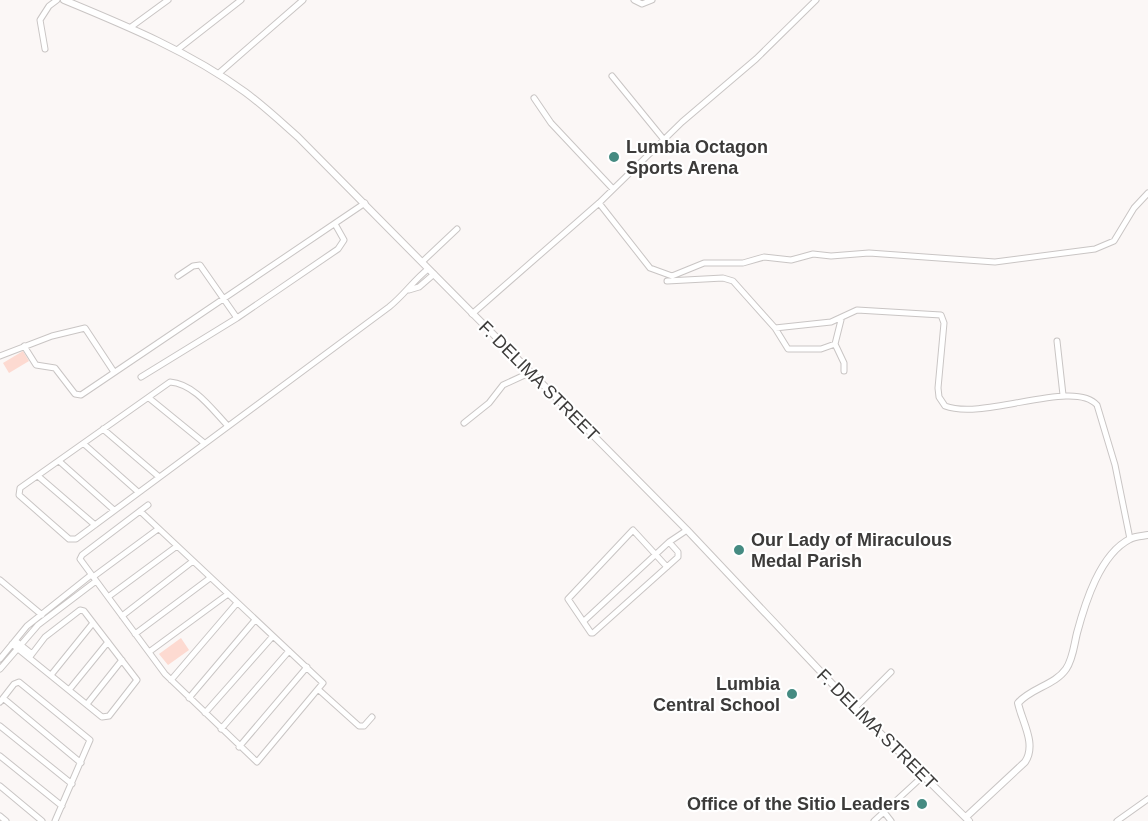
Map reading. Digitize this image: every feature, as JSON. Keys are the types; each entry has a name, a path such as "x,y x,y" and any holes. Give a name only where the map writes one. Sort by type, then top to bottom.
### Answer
{"street":[{"path":"45,49 40,20 49,6 57,0"},
{"name":"F. DELIMA STREET","path":"64,0 131,27 177,50 244,92 298,137 529,373 687,530 855,708 965,820"},
{"path":"131,27 168,0"},
{"path":"177,50 242,0"},
{"path":"218,75 303,0"},
{"path":"634,0 642,4 652,0"},
{"path":"471,314 599,203 756,59 816,0"},
{"path":"612,75 664,141"},
{"path":"534,98 551,123 613,189"},
{"path":"599,203 650,268 663,275 678,276 704,263 743,263 764,257 791,260 813,254 831,256 869,253 939,260 995,262 1095,249 1114,241 1134,208 1148,193"},
{"path":"24,346 36,365 55,368 77,395 365,203"},
{"path":"141,377 237,318 343,244 342,236 335,224"},
{"path":"422,262 457,229"},
{"path":"178,276 193,266 200,265 237,318"},
{"path":"410,290 414,280 428,269"},
{"path":"227,425 198,395 181,383 170,382 20,488 19,495 69,539 76,539 203,442 227,425 410,290 415,290 434,274"},
{"path":"667,281 723,278 734,281 775,328 788,349 821,350 835,344"},
{"path":"775,328 841,320 857,310 941,315 944,323 938,388 941,402 951,408 979,410 1063,395 1089,399 1100,410 1130,539"},
{"path":"841,320 835,344 842,355 844,371"},
{"path":"0,356 85,327 114,372"},
{"path":"1058,341 1063,395"},
{"path":"464,423 489,403 503,385 529,373"},
{"path":"149,398 203,442"},
{"path":"103,429 158,476"},
{"path":"84,444 137,491"},
{"path":"60,461 114,510"},
{"path":"38,476 95,525"},
{"path":"140,511 323,683 257,762 171,680 93,578 81,556 140,511 148,505"},
{"path":"0,658 82,582 93,578 158,529"},
{"path":"667,567 636,531 632,530 568,597 593,633 667,567 679,555 669,542"},
{"path":"584,621 669,542 687,530"},
{"path":"965,820 1028,758 1030,742 1018,703 1066,669 1089,592 1116,550 1130,539 1148,535"},
{"path":"108,597 177,546"},
{"path":"122,616 193,561"},
{"path":"43,616 87,588 93,578"},
{"path":"135,634 210,578"},
{"path":"0,580 43,616"},
{"path":"82,582 87,588"},
{"path":"148,652 228,594"},
{"path":"171,680 237,603"},
{"path":"16,644 102,717 109,716 137,680 93,623 80,610 45,637 31,656"},
{"path":"189,698 255,620"},
{"path":"51,675 93,623"},
{"path":"205,714 273,636"},
{"path":"69,690 108,642"},
{"path":"0,669 16,644"},
{"path":"221,729 289,651"},
{"path":"87,704 122,660"},
{"path":"239,747 307,667"},
{"path":"855,708 891,672"},
{"path":"55,821 90,744 87,736 18,682 1,700 81,763"},
{"path":"319,690 359,726 364,726 372,717"},
{"path":"0,726 72,784"},
{"path":"0,756 62,806"},
{"path":"874,821 923,776"},
{"path":"0,786 42,821"},
{"path":"1118,821 1148,799"},
{"path":"884,812 891,821"},
{"path":"0,816 6,821"}],"shaded area":[{"path":"23,351 29,361 9,373 3,363"},
{"path":"181,638 189,650 168,665 159,654"}],"place":[{"name":"Lumbia Octagon Sports Arena","path":"614,157"},
{"name":"Our Lady of Miraculous Medal Parish","path":"739,550"},
{"name":"Lumbia Central School","path":"792,694"},
{"name":"Office of the Sitio Leaders","path":"922,804"}]}
